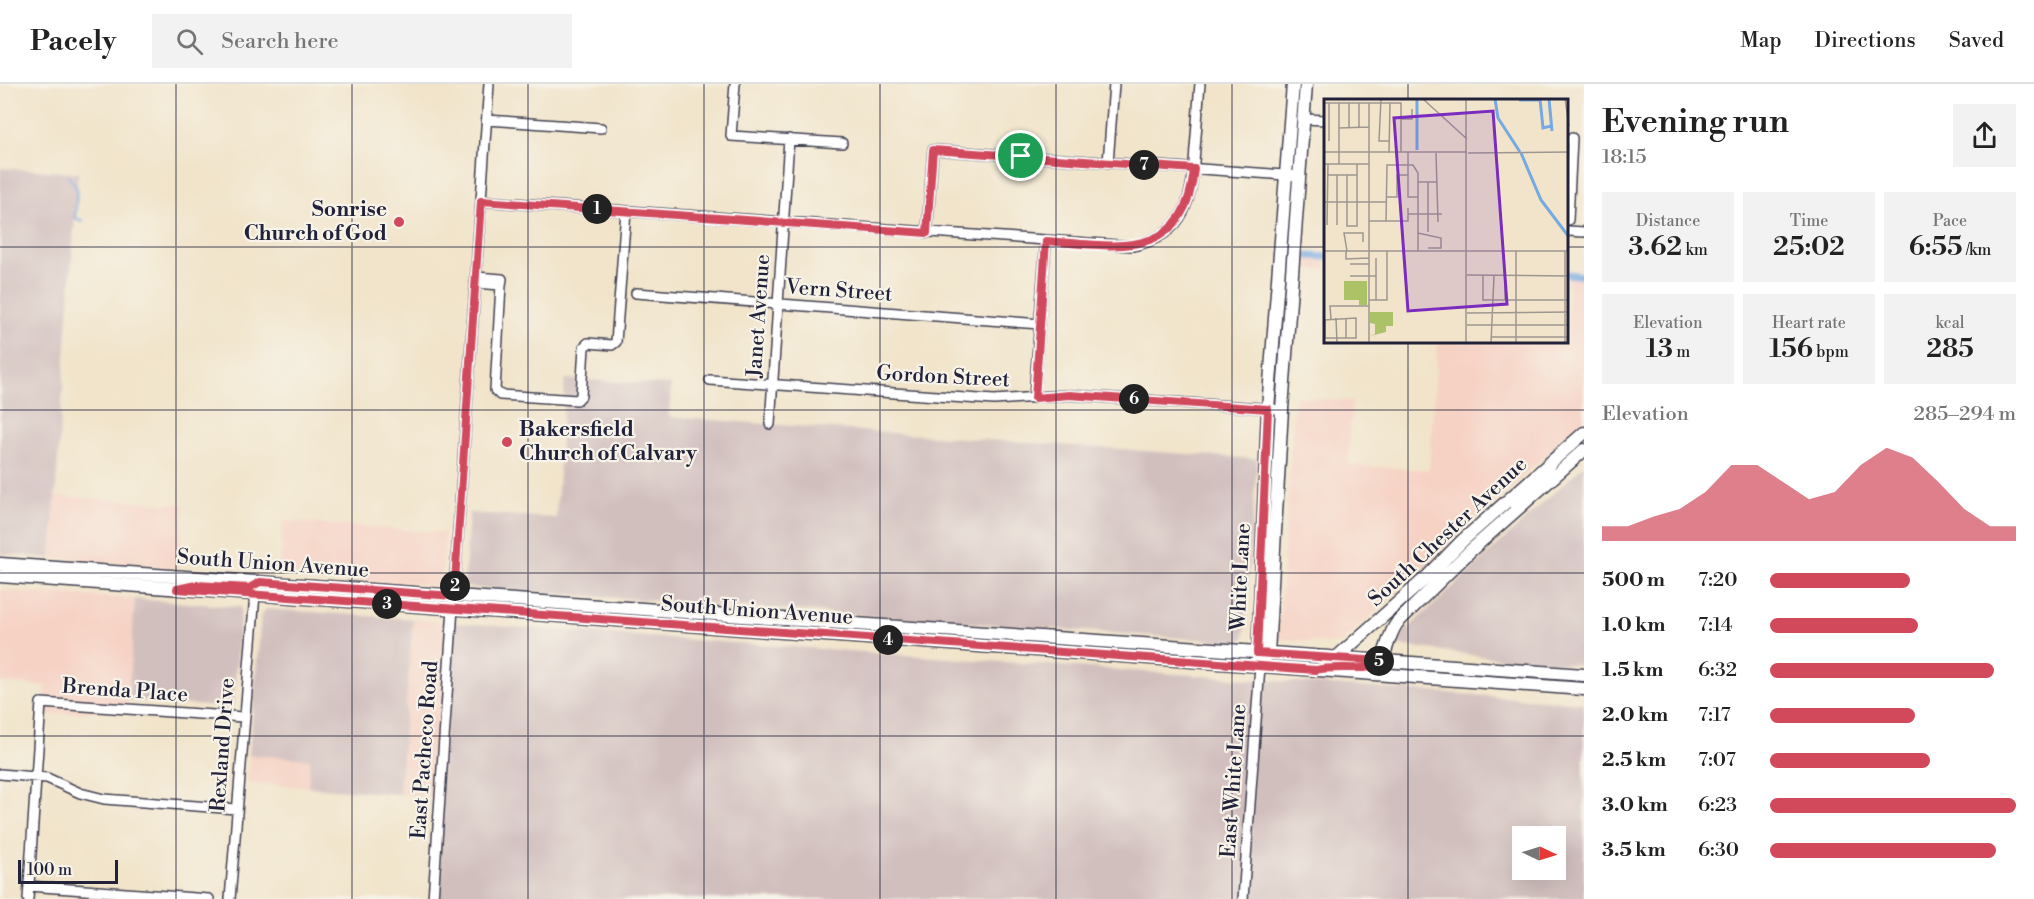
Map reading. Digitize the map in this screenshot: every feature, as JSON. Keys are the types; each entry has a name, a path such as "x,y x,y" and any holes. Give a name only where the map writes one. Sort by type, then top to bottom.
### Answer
{"main road":[{"name":"White Lane","path":"1262,653 1268,409 1293,84"},
{"name":"White Lane","path":"1260,666 1306,84"},
{"name":"South Chester Avenue","path":"1336,658 1584,432"},
{"name":"South Chester Avenue","path":"1382,661 1388,638 1397,623 1470,550 1584,450"},
{"name":"South Union Avenue","path":"0,564 755,630 1584,689"},
{"path":"0,569 30,566"},
{"name":"South Union Avenue","path":"0,576 177,589 196,585 249,588 337,588 454,603 817,622 1584,675"},
{"path":"755,630 765,625 813,628 817,622"},
{"path":"864,638 863,634 867,632 912,635 927,630"},
{"path":"972,645 982,640 1032,643 1035,638"},
{"path":"1082,653 1083,648 1129,651 1146,645"},
{"path":"1316,670 1329,667 1375,667 1382,661"},
{"path":"1524,685 1539,678 1584,681"}],"street":[{"name":"East Pacheco Road","path":"433,899 489,84"},
{"path":"735,84 731,136 842,143"},
{"path":"1108,163 1114,84"},
{"path":"481,201 1122,246 1151,241 1169,230 1180,217 1190,199 1200,84"},
{"path":"1304,119 1324,120"},
{"path":"486,120 601,128"},
{"path":"1569,179 1570,138 1584,139"},
{"name":"Janet Avenue","path":"770,424 789,140"},
{"path":"927,233 933,150 1299,176"},
{"path":"476,280 501,285 495,390 500,395 577,400 581,396 584,347 588,343 612,345 616,342 626,211"},
{"path":"1569,231 1584,232"},
{"path":"1035,398 1046,241"},
{"name":"Vern Street","path":"636,293 1040,324"},
{"name":"Gordon Street","path":"710,380 994,400 1069,395 1282,410"},
{"path":"1516,511 1515,502 1542,479 1553,462"},
{"name":"Rexland Drive","path":"230,899 243,717 257,588"},
{"name":"East White Lane","path":"1244,899 1260,666"},
{"name":"Brenda Place","path":"36,776 41,703 243,717"},
{"path":"0,774 36,776 104,799 236,809"},
{"path":"28,899 36,776"},
{"path":"29,886 209,899"}],"shaded area":[{"path":"0,168 78,173 51,558 0,554"},
{"path":"1304,259 1324,261 1324,270 1304,269"},
{"path":"1569,278 1584,279 1584,420 1340,644 1278,639 1295,397 1352,401 1348,465 1429,470 1438,344 1569,344"},
{"path":"565,379 671,385 669,417 1257,459 1244,638 1239,642 464,587 469,513 556,518"},
{"path":"1584,465 1584,665 1510,660 1398,645 1399,637"},
{"path":"55,496 184,505 179,568 51,558"},
{"path":"283,521 445,533 440,586 279,574"},
{"path":"0,590 135,599 127,710 43,715 46,686 0,683"},
{"path":"135,599 241,607 233,708 128,700"},
{"path":"267,609 413,619 399,794 308,787 310,759 249,755 261,614"},
{"path":"413,619 454,623 440,797 399,794"},
{"path":"454,623 1584,703 1584,899 438,899 440,797"},
{"path":"249,755 310,759 308,787 247,783"}],"waterway":[{"path":"68,176 77,188 75,218 83,221"},
{"path":"1309,256 1324,257"},
{"path":"1569,274 1584,276"}],"place":[{"name":"Sonrise Church of God","path":"399,222"},
{"name":"Bakersfield Church of Calvary","path":"507,442"}],"route":[{"path":"933,150 1021,156 1194,169 1190,199 1186,208 1169,230 1151,241 1122,246 1046,241 1035,398 1069,395 1268,409 1257,653 1382,661 1378,666 1371,668 1344,666 1316,670 177,589 196,585 249,588 255,587 260,582 454,596 481,201 927,233 933,150"}]}
